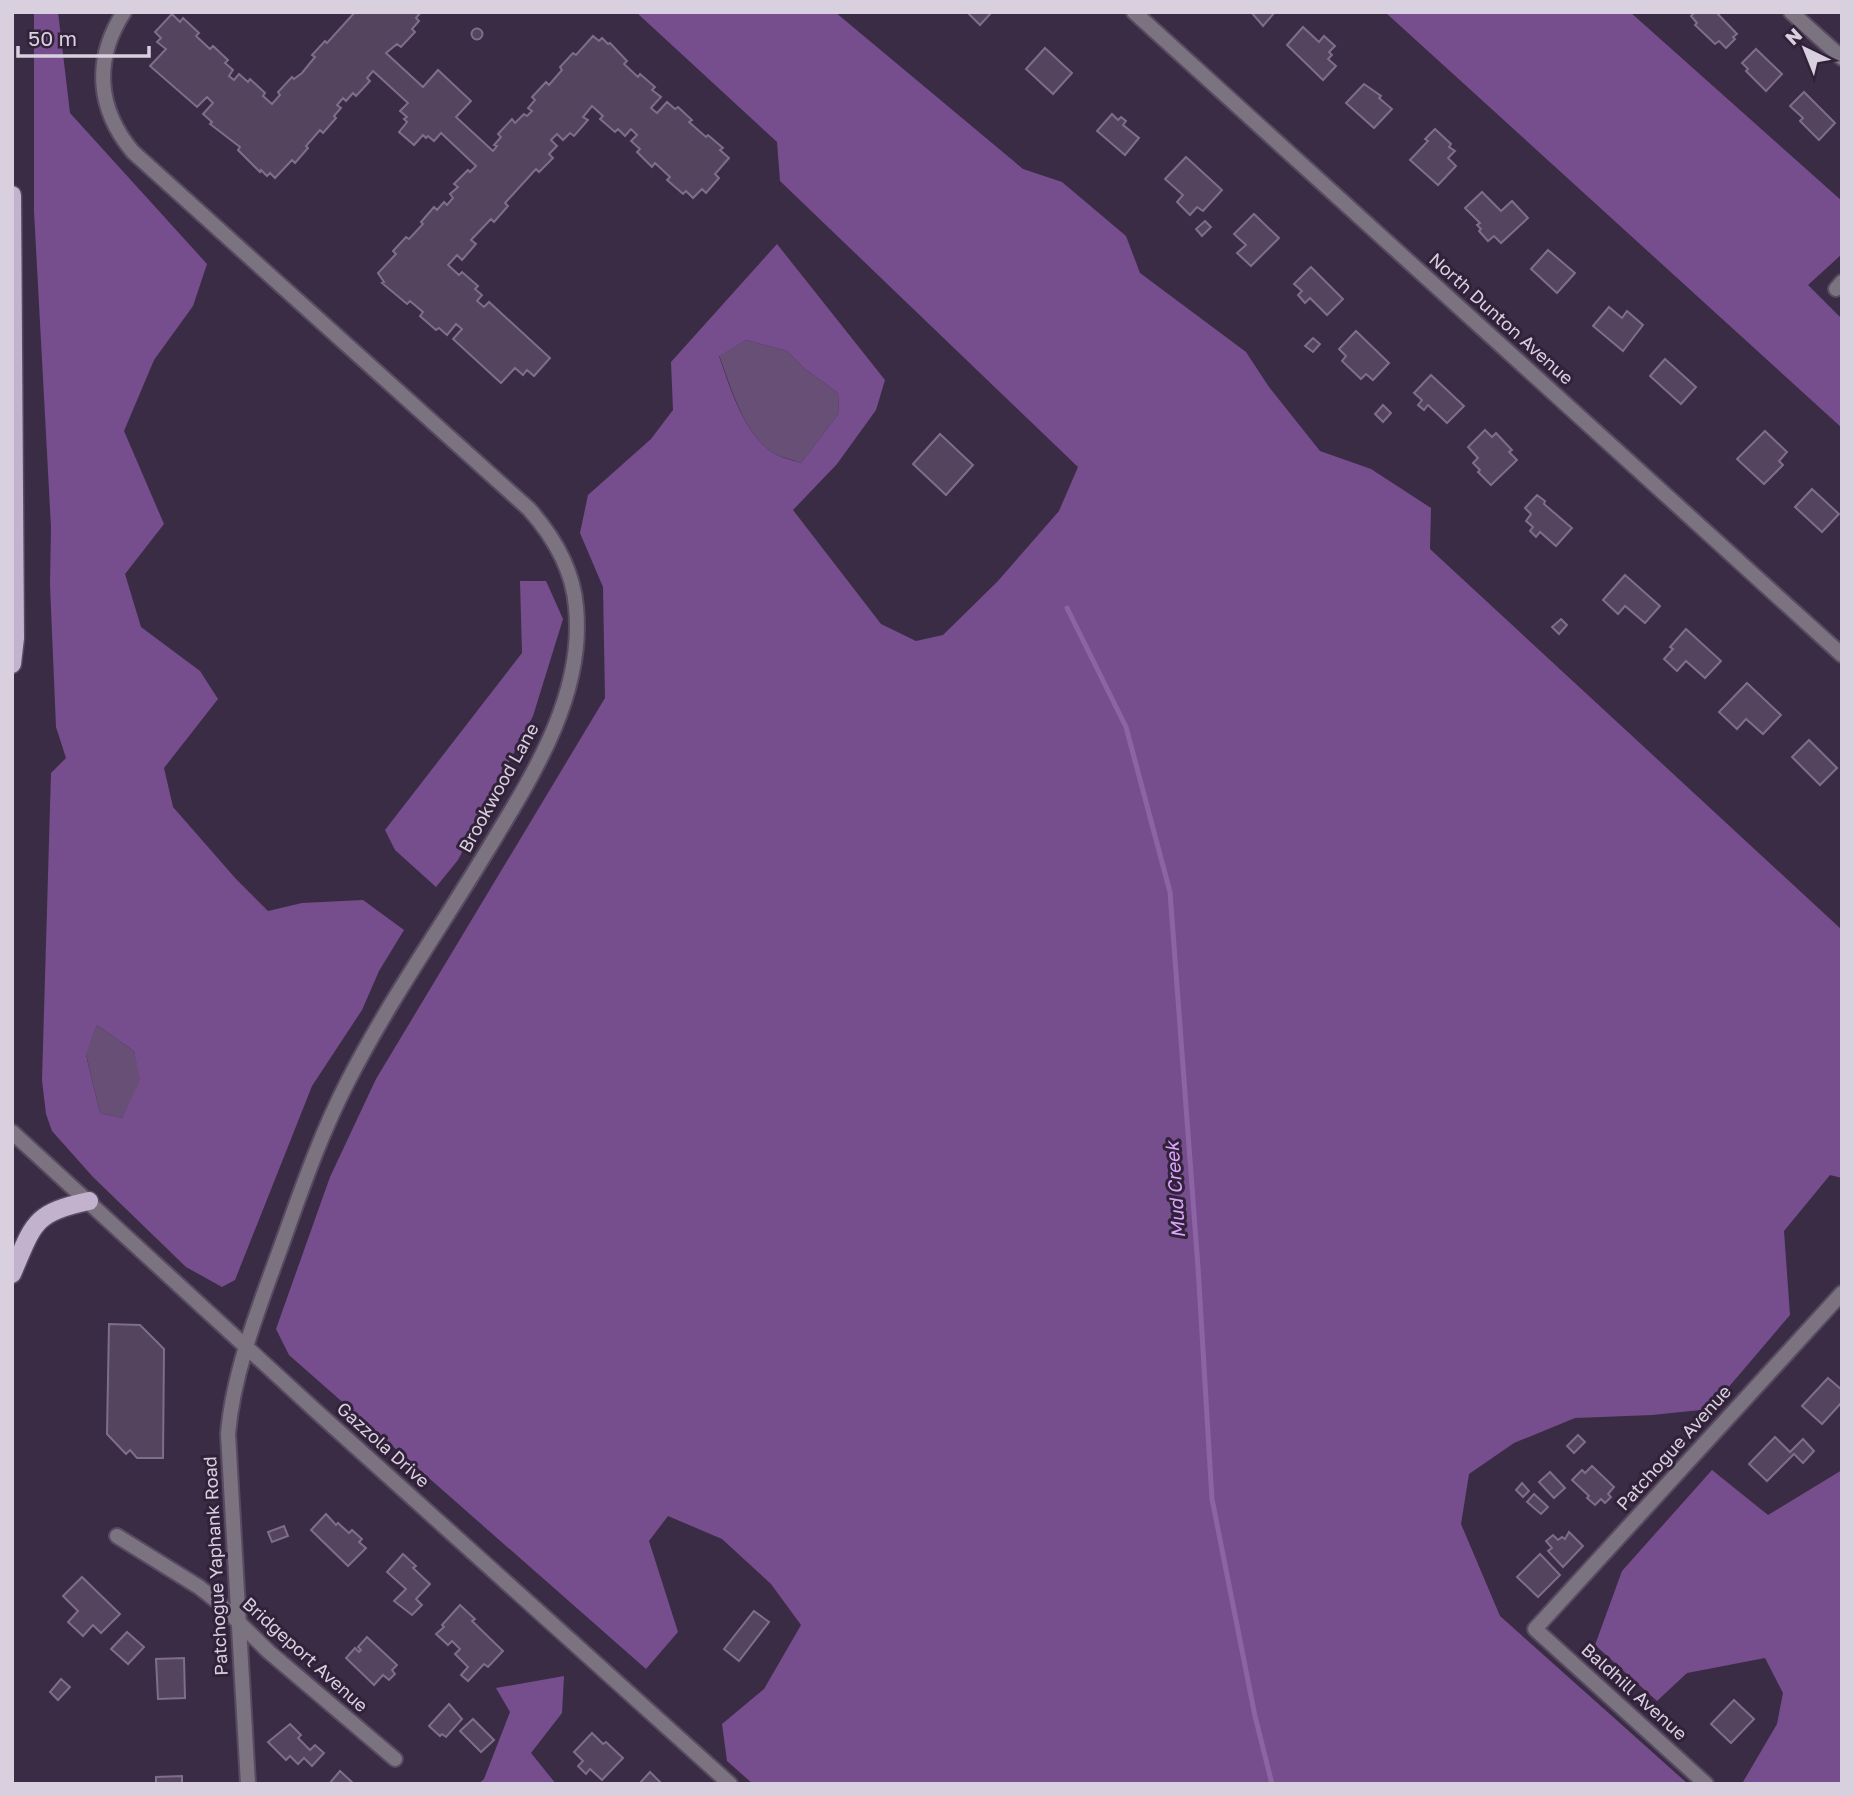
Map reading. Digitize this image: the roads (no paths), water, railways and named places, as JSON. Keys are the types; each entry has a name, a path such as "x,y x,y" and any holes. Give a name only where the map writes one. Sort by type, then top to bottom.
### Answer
{"main road":[{"path":"12,195 15,638 12,664"},
{"path":"12,1274 30,1233 41,1218 60,1207 89,1201"}],"street":[{"name":"Brookwood Lane","path":"124,12 107,47 103,89 113,125 133,152 500,482 543,525 564,563 572,584 576,607 577,632 566,691 542,755 445,921 374,1033 327,1125 256,1314 247,1348"},
{"name":"North Dunton Avenue","path":"1134,12 1842,655"},
{"path":"1791,12 1842,58"},
{"name":"Gazzola Drive","path":"12,1132 730,1784"},
{"name":"Patchogue Avenue","path":"1535,1629 1842,1293"},
{"name":"Patchogue Yaphank Road","path":"247,1348 232,1396 228,1434 248,1784"},
{"name":"Bridgeport Avenue","path":"117,1536 199,1587 269,1652 395,1759"},
{"name":"Baldhill Avenue","path":"1535,1629 1706,1784"}],"waterway":[{"name":"Mud Creek","path":"1067,608 1126,727 1170,892 1212,1499 1255,1716 1272,1784"}]}
